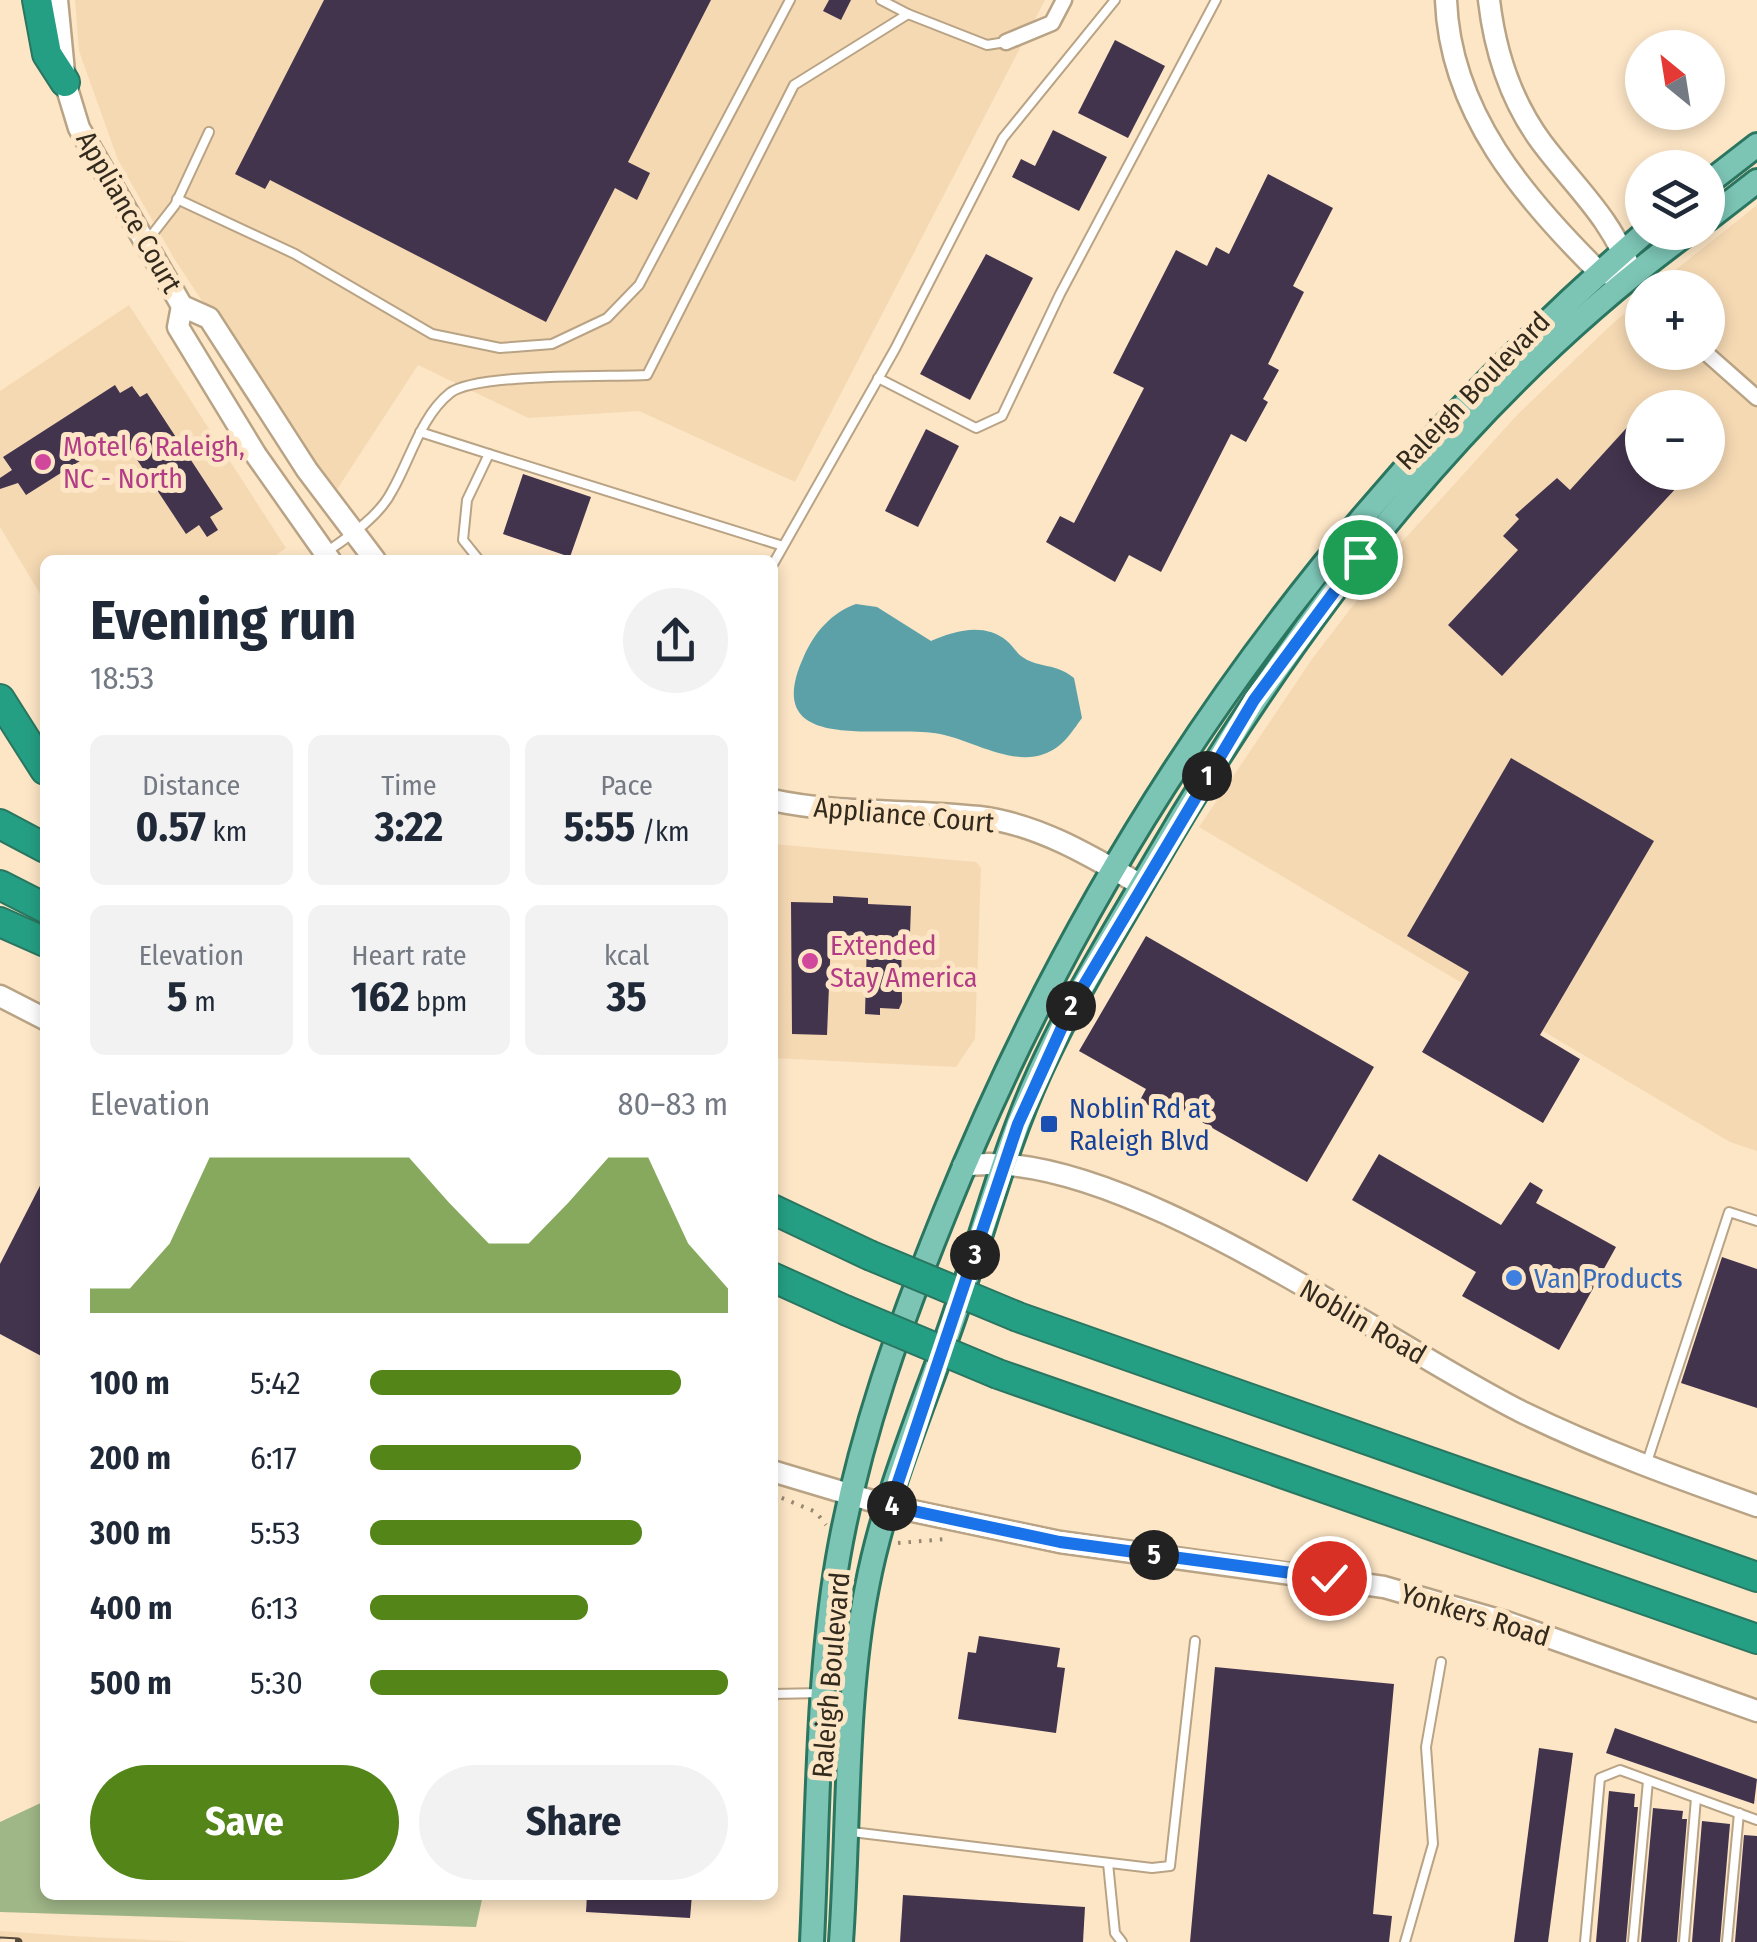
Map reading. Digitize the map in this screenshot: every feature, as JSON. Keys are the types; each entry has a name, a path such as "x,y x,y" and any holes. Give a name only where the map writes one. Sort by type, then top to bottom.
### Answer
{"highway":[{"path":"37,0 47,54 66,82"},
{"path":"0,699 40,762"},
{"path":"0,824 40,845"},
{"path":"0,885 40,905"},
{"path":"0,922 40,940"},
{"path":"778,1213 1018,1316 1757,1577"},
{"path":"778,1280 998,1374 1757,1640"}],"main road":[{"path":"1725,170 1757,145"},
{"path":"1725,205 1757,181"},
{"name":"Raleigh Boulevard","path":"1650,270 1671,250"},
{"name":"Raleigh Boulevard","path":"812,1942 834,1590 852,1494 880,1382 962,1166 1023,1032 1194,740 1306,583 1435,432 1624,252"},
{"name":"Raleigh Boulevard","path":"841,1942 864,1606 890,1506 1006,1163 1058,1034 1141,885 1254,700 1360,557 1509,391 1625,293"}],"street":[{"name":"Appliance Court","path":"57,0 66,82 79,128 144,245 182,306 210,318 289,444 372,555"},
{"path":"1006,42 1052,24 1064,0"},
{"path":"1446,0 1460,74 1484,134 1526,194 1600,272 1625,278"},
{"path":"1489,0 1499,56 1524,115 1606,218 1633,270"},
{"name":"Appliance Court","path":"182,306 178,327 256,454 327,555"},
{"path":"1725,370 1757,398"},
{"name":"Appliance Court","path":"778,801 870,814 980,817 1040,832 1141,885"},
{"path":"0,996 40,1016"},
{"name":"Noblin Road","path":"962,1166 1006,1163 1038,1168 1136,1202 1212,1236 1480,1390 1593,1446 1757,1506"},
{"name":"Yonkers Road","path":"778,1473 890,1506 1060,1542 1384,1587 1506,1622 1757,1711"}],"lane":[{"path":"178,199 295,254 432,334 500,348 552,344 607,318 639,285 790,0"},
{"path":"881,0 987,46 1006,42"},
{"path":"778,555 878,378 1003,138 1114,0"},
{"path":"878,378 976,428 1002,416 1060,294 1216,0"},
{"path":"329,555 390,496 420,432 452,392 501,380 647,375 794,84 908,14"},
{"path":"144,245 178,199 210,132"},
{"path":"420,432 783,546"},
{"path":"476,555 463,540 468,500 489,454"},
{"path":"1646,1466 1729,1212 1757,1221"},
{"path":"848,1832 1108,1863 1170,1866 1194,1642"},
{"path":"1405,1942 1432,1844 1426,1747 1441,1662"},
{"path":"778,1694 826,1694"},
{"path":"1585,1942 1600,1778 1620,1770 1757,1820"},
{"path":"1634,1942 1648,1781"},
{"path":"1684,1942 1696,1798"},
{"path":"1728,1942 1739,1814"},
{"path":"1108,1863 1115,1933 1122,1942"}],"path":[{"path":"778,1496 816,1512 822,1524"},
{"path":"905,1546 914,1542"}],"shaded area":[{"path":"75,0 1045,0 795,482 639,411 528,418 418,365 332,497 175,260 118,160 79,51"},
{"path":"1757,205 1757,1151 1730,1142 1199,827 1312,659 1401,543 1518,414 1625,313 1625,370 1725,370 1725,270 1675,270 1700,250 1725,250 1725,230"},
{"path":"129,305 286,548 276,555 40,555 40,594 0,527 0,391"},
{"path":"778,844 976,862 981,868 975,1039 956,1067 778,1058"},
{"path":"0,1931 72,1936 191,1942 0,1942"}],"green space":[{"path":"40,1803 40,1900 482,1900 476,1927 0,1912 0,1822"}],"water":[{"path":"856,604 877,607 931,641 969,630 998,635 1024,658 1074,678 1082,718 1056,748 1031,757 1005,755 940,734 833,729 812,723 798,710 794,688 804,656 825,624"}],"building":[{"path":"324,0 711,0 628,162 650,173 637,200 615,188 546,322 270,180 265,189 235,174"},
{"path":"829,0 851,0 841,20 823,11"},
{"path":"1115,40 1165,66 1128,138 1078,113"},
{"path":"1053,130 1107,157 1079,211 1012,177 1021,159 1035,166"},
{"path":"1268,174 1333,208 1293,286 1304,292 1268,364 1279,370 1263,399 1268,402 1246,442 1231,434 1161,572 1129,555 1115,582 1046,542 1060,516 1074,523 1144,388 1113,373 1176,250 1207,266 1216,247 1229,254"},
{"path":"986,254 1033,278 970,400 920,374"},
{"name":"Motel 6 Raleigh, NC - North","path":"115,385 120,393 132,386 140,397 147,393 223,509 210,517 218,530 207,537 199,525 186,534 126,443 107,455 102,447 26,495 18,483 0,489 0,478 12,470 3,457"},
{"path":"926,429 959,446 918,527 885,511"},
{"path":"1625,430 1625,490 1674,490 1502,676 1448,625 1518,550 1503,536 1519,519 1515,515 1557,478 1570,490"},
{"path":"523,474 591,497 571,555 503,534"},
{"path":"1511,758 1654,841 1540,1035 1580,1059 1543,1123 1422,1052 1469,972 1407,936"},
{"name":"Extended Stay America","path":"833,896 868,898 868,904 911,906 910,934 901,934 902,1002 899,1009 880,1008 880,1015 865,1014 867,939 831,938 827,1035 792,1034 791,902 833,903"},
{"path":"1146,936 1374,1067 1307,1182 1172,1105 1166,1116 1140,1100 1146,1089 1079,1051"},
{"path":"1379,1154 1501,1225 1530,1182 1543,1190 1536,1203 1616,1247 1559,1350 1462,1296 1476,1272 1352,1200"},
{"path":"40,1186 40,1355 0,1334 0,1264"},
{"path":"1722,1257 1757,1269 1757,1408 1681,1383"},
{"path":"979,1636 1060,1648 1057,1667 1065,1668 1056,1733 958,1719 968,1652 976,1653"},
{"path":"1215,1667 1394,1684 1373,1914 1392,1916 1389,1942 1190,1942"},
{"path":"1615,1728 1757,1779 1754,1804 1606,1753"},
{"path":"1539,1748 1573,1753 1548,1942 1514,1942"},
{"path":"1609,1791 1635,1794 1634,1807 1638,1807 1626,1942 1596,1942"},
{"path":"1653,1808 1683,1811 1682,1819 1687,1819 1677,1942 1641,1942"},
{"path":"1702,1821 1730,1824 1720,1942 1692,1942"},
{"path":"1744,1835 1757,1836 1757,1942 1735,1942"},
{"path":"903,1895 1085,1907 1083,1942 900,1942"},
{"path":"587,1900 692,1900 690,1918 586,1912"}],"railway":[{"path":"0,1941 18,1942"}],"place":[{"name":"Motel 6 Raleigh, NC - North","path":"43,462"},
{"name":"Extended Stay America","path":"810,961"},
{"name":"Noblin Rd at Raleigh Blvd","path":"1049,1124"},
{"name":"Van Products","path":"1514,1278"}],"route":[{"path":"1329,1578 1060,1542 890,1506 1018,1124 1072,1005 1168,838 1254,700 1360,557"}]}
